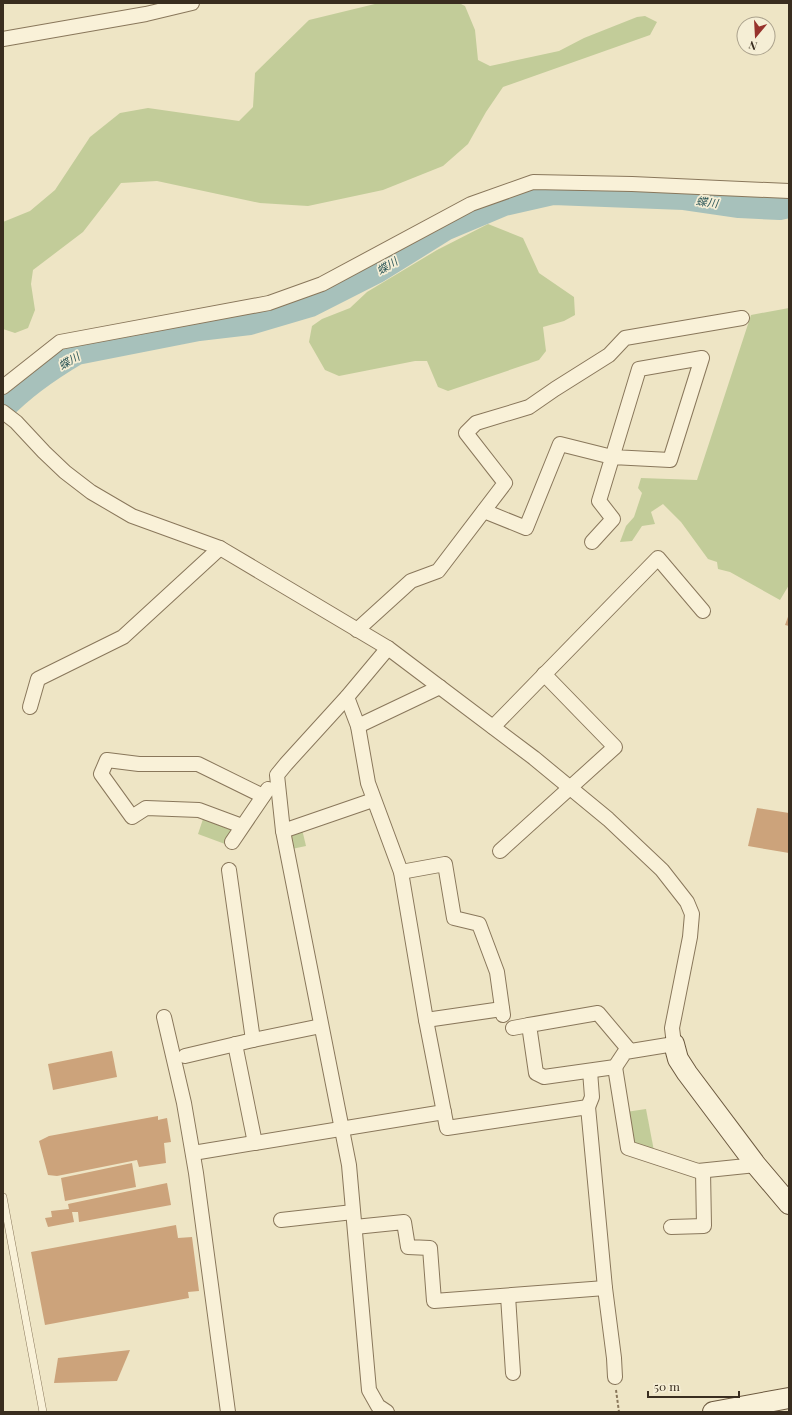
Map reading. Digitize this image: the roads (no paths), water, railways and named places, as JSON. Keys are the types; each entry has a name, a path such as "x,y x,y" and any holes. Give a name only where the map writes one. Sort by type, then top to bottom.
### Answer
{"street":[{"path":"3,39 146,9 192,3"},
{"path":"3,387 60,342 269,304 322,284 471,204 533,182 632,184 789,191"},
{"path":"357,630 411,581 438,572 505,483 466,433 476,423 529,407 555,389 609,356 625,338 742,318"},
{"path":"484,511 526,528 560,444 612,457 670,460 702,358 639,370 612,457 599,501 613,519 592,542"},
{"path":"3,412 16,422 65,472 92,492 132,516 220,548 388,648 534,758 608,819 662,870 687,902 692,914 690,937 672,1028 678,1059 687,1074 756,1165 789,1204"},
{"path":"30,707 38,679 123,637 220,548"},
{"path":"493,727 658,558 703,611"},
{"path":"232,842 286,764 388,648"},
{"path":"500,851 615,747 544,674"},
{"path":"358,726 440,687"},
{"path":"346,697 358,726 368,783 373,800 401,872 426,1020 447,1128 588,1107"},
{"path":"242,826 199,810 146,808 132,817 101,774 107,760 139,764 198,764 263,796"},
{"path":"277,776 283,830 349,1165 369,1390 378,1406 387,1412"},
{"path":"283,830 373,800"},
{"path":"401,872 445,864 454,918 479,924 497,972 502,1012 426,1020"},
{"path":"229,870 253,1040"},
{"path":"513,1028 598,1013 630,1051"},
{"path":"164,1017 184,1103 193,1152 228,1412"},
{"path":"529,1025 536,1073 544,1077 615,1068"},
{"path":"185,1056 321,1026"},
{"path":"236,1044 255,1143"},
{"path":"674,1044 625,1052 615,1068 628,1148 698,1171 756,1165"},
{"path":"590,1071 592,1097 588,1107 615,1377"},
{"path":"193,1152 444,1112"},
{"path":"671,1227 704,1226 703,1171"},
{"path":"281,1220 354,1212"},
{"path":"355,1227 404,1222 408,1247 430,1248 434,1301 605,1288"},
{"path":"508,1296 513,1373"},
{"path":"713,1412 789,1398"}],"lane":[{"path":"3,1197 43,1412"}],"waterway":[{"name":"蝶川","path":"3,410 38,380 77,354 199,330 250,324 311,306 378,272 447,229 504,205 553,194 684,199 739,207 780,209 789,207"}]}
